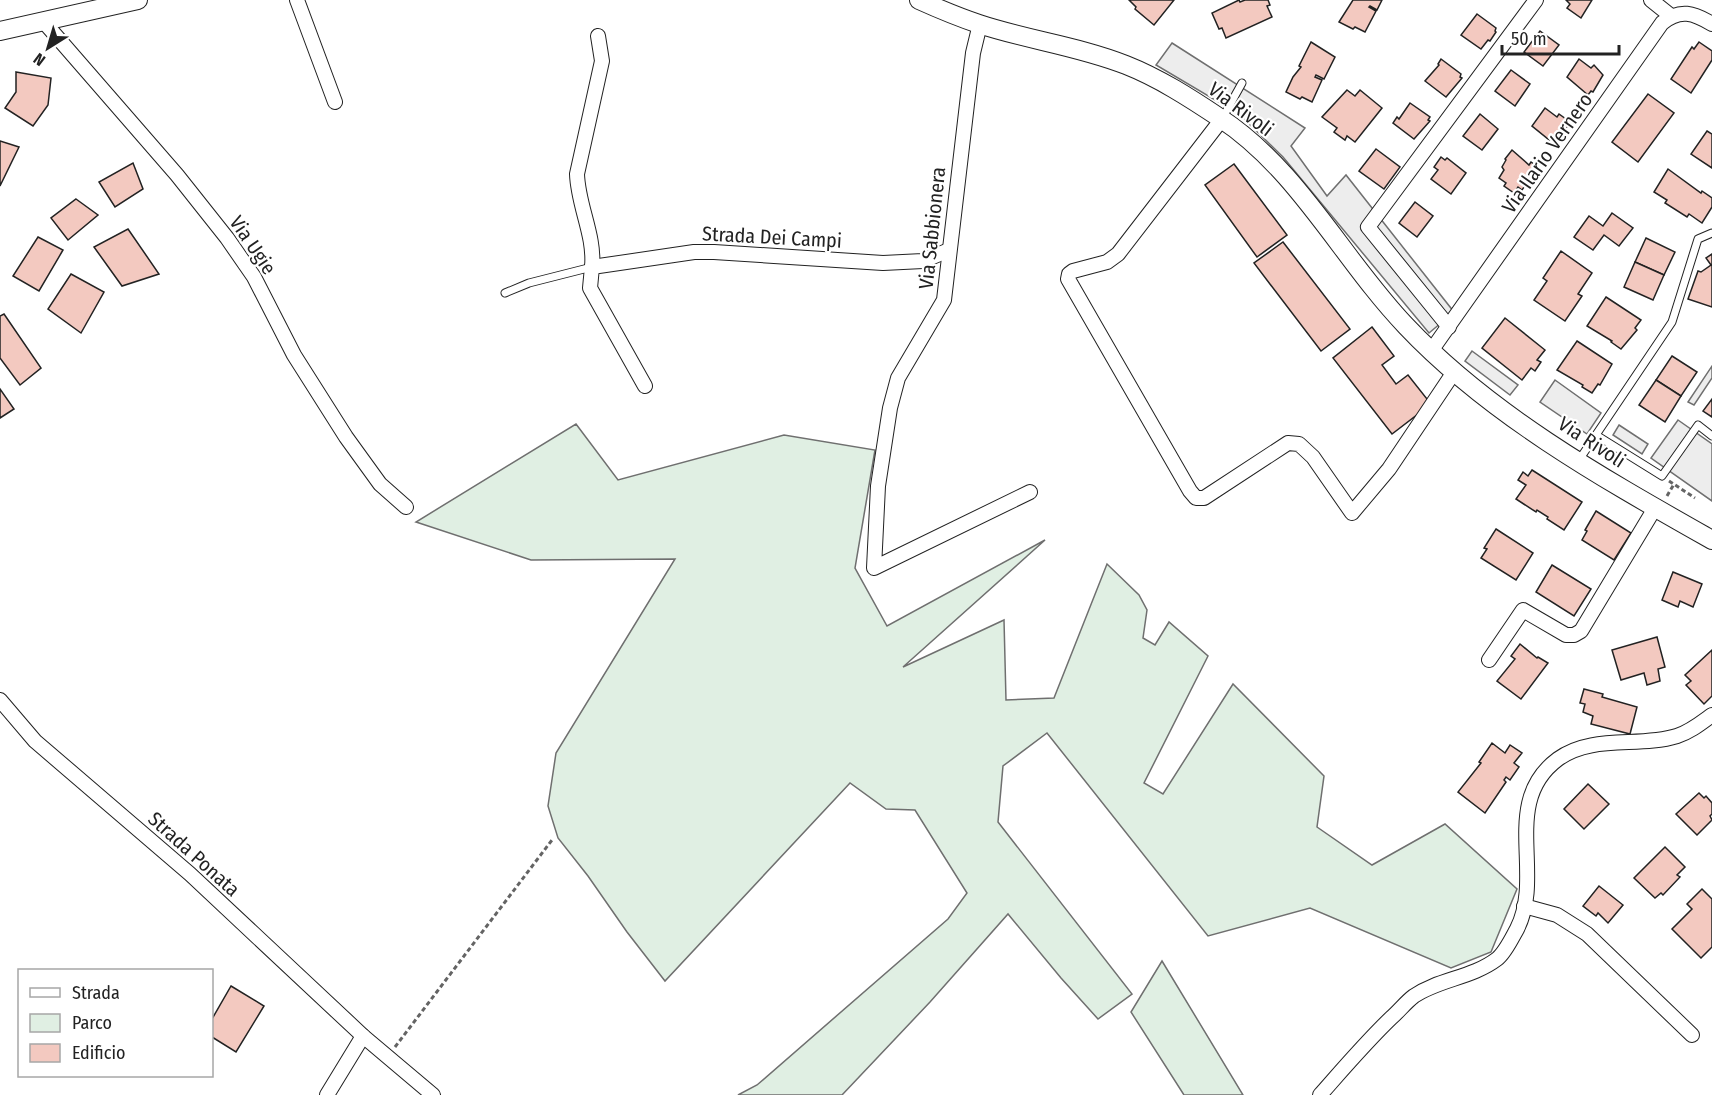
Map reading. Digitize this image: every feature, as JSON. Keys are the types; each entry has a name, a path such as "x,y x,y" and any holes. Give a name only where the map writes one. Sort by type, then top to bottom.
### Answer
{"street":[{"path":"0,31 138,0"},
{"path":"297,0 335,102"},
{"name":"Via Rivoli","path":"919,0 980,24 1124,64 1177,90 1222,119 1274,163 1302,195 1382,298 1431,351 1454,372 1577,462 1712,540"},
{"path":"1449,327 1368,227 1536,0"},
{"path":"1651,0 1671,15 1689,13 1712,24"},
{"name":"Via Ilario Vernero","path":"1431,351 1662,23 1671,15"},
{"name":"Via Ugie","path":"44,22 177,175 227,238 254,277 294,355 346,437 380,484 406,507"},
{"name":"Via Sabbionera","path":"980,24 973,53 945,300 898,378 890,408 878,486 874,568 1030,492"},
{"path":"598,36 602,61 577,174 578,189 593,252 590,288 645,386"},
{"path":"1222,119 1118,254 1107,262 1073,271 1068,279 1196,498 1204,498 1288,443 1299,444 1313,457 1352,513 1389,469 1454,372"},
{"name":"Strada Dei Campi","path":"592,267 694,252 910,263 923,261 949,250"},
{"path":"1489,660 1524,610 1566,635 1574,635 1581,631 1655,508"},
{"name":"Strada Ponata","path":"0,700 35,741 190,874 363,1036 433,1095"},
{"path":"1320,1095 1374,1034 1414,996 1476,971 1499,958 1518,928 1524,906 1528,877 1525,825 1527,810 1532,795 1547,769 1563,756 1583,747 1596,744 1662,740 1679,736 1696,728 1712,715"},
{"path":"1524,906 1557,915 1587,934 1692,1035"},
{"path":"327,1095 363,1036"}],"lane":[{"path":"1222,119 1242,83"},
{"path":"1577,462 1671,322 1698,239 1712,233"},
{"path":"505,293 529,283 592,267"},
{"path":"1596,435 1662,476 1698,425 1712,436"}],"path":[{"path":"1662,476 1695,498"},
{"path":"388,1057 552,840"}],"green space":[{"path":"576,424 618,480 784,435 875,450 855,568 887,626 1045,540 903,667 1004,620 1006,700 1054,698 1107,564 1139,595 1147,610 1143,638 1155,645 1169,622 1208,656 1144,783 1163,794 1233,684 1324,776 1317,827 1372,865 1445,824 1517,889 1491,952 1451,968 1310,908 1208,936 1047,733 1003,766 998,822 1132,994 1098,1019 1008,914 930,1002 842,1095 738,1095 757,1085 948,919 967,893 915,810 886,809 850,783 665,981 558,838 548,806 556,753 675,559 531,560 416,522"},
{"path":"1162,961 1243,1095 1184,1095 1131,1012"}],"shaded area":[{"path":"1172,43 1305,128 1291,146 1327,196 1346,175 1454,312 1429,333 1283,157 1239,114 1156,65"},
{"path":"1472,351 1518,385 1510,395 1465,361"},
{"path":"1712,366 1712,378 1694,405 1688,402"},
{"path":"1555,380 1601,413 1587,434 1540,402"},
{"path":"1678,420 1712,444 1712,501 1651,458"},
{"path":"1619,425 1648,444 1642,454 1613,435"}],"building":[{"path":"1129,0 1174,0 1154,25 1135,9 1136,7"},
{"path":"1239,0 1240,2 1268,0 1270,5 1267,6 1272,17 1226,38 1212,13"},
{"path":"1353,0 1382,0 1377,10 1369,7 1376,11 1365,32 1339,22"},
{"path":"1566,0 1592,0 1581,18 1567,8 1570,4"},
{"path":"1477,14 1496,28 1490,41 1488,40 1481,49 1461,35"},
{"path":"1540,31 1559,45 1543,66 1524,52"},
{"path":"1311,42 1335,57 1324,79 1316,75 1315,77 1322,80 1312,102 1286,92 1301,67 1299,66"},
{"path":"1699,42 1712,51 1712,60 1691,93 1671,79 1692,47 1694,49"},
{"path":"1441,59 1461,74 1462,78 1446,97 1425,81 1439,65"},
{"path":"1579,59 1591,68 1594,65 1603,75 1593,92 1591,91 1588,95 1567,77"},
{"path":"1511,70 1530,84 1515,106 1495,91"},
{"path":"16,72 51,78 48,105 33,126 5,108 16,92"},
{"path":"1347,90 1355,96 1360,90 1382,108 1355,142 1347,136 1345,140 1334,132 1337,128 1322,117"},
{"path":"1648,94 1674,113 1638,162 1612,142"},
{"path":"1410,103 1430,117 1428,120 1430,121 1414,139 1393,123 1397,117 1399,119"},
{"path":"1545,108 1557,117 1559,114 1570,122 1557,143 1554,141 1553,143 1532,126"},
{"path":"1480,114 1498,129 1482,150 1463,136"},
{"path":"1707,131 1712,134 1712,168 1691,154"},
{"path":"0,141 19,147 0,186"},
{"path":"1376,149 1400,167 1384,189 1359,171"},
{"path":"1512,150 1529,165 1531,162 1538,167 1522,190 1518,187 1514,193 1504,186 1506,183 1499,178 1504,170 1502,167 1505,159"},
{"path":"1441,157 1445,160 1447,158 1466,173 1451,194 1431,179 1438,170 1434,167"},
{"path":"133,163 143,189 115,207 99,182"},
{"path":"1234,164 1287,235 1257,257 1205,185"},
{"path":"1668,169 1701,193 1702,191 1712,198 1712,207 1702,223 1689,214 1687,217 1665,203 1667,200 1654,192"},
{"path":"76,199 98,215 68,240 51,218"},
{"path":"1415,202 1433,216 1417,237 1399,223"},
{"path":"1612,213 1633,228 1619,246 1604,235 1593,250 1574,237 1589,216 1603,226"},
{"path":"128,229 159,274 122,286 94,247"},
{"path":"38,237 63,250 39,291 13,276"},
{"path":"1646,238 1675,252 1664,275 1635,262"},
{"path":"1283,242 1350,329 1321,351 1254,263"},
{"path":"1561,251 1592,273 1578,294 1582,296 1565,321 1534,300 1547,281 1543,278"},
{"path":"1712,254 1712,307 1688,299 1698,271 1701,272 1711,265 1706,258"},
{"path":"1635,262 1664,275 1653,300 1624,287"},
{"path":"71,274 104,292 81,333 48,309"},
{"path":"1606,297 1641,320 1635,328 1637,330 1621,349 1587,326"},
{"path":"4,314 41,368 20,385 0,358 0,316"},
{"path":"1505,318 1545,350 1537,360 1541,362 1535,371 1531,368 1522,380 1482,348"},
{"path":"1372,327 1394,356 1382,365 1396,384 1408,375 1431,404 1392,434 1333,358"},
{"path":"1577,341 1612,364 1600,385 1598,384 1592,393 1557,370"},
{"path":"1672,356 1697,372 1681,396 1656,380"},
{"path":"1656,380 1681,396 1665,422 1639,405"},
{"path":"0,389 14,409 0,418"},
{"path":"1712,399 1712,417 1703,411"},
{"path":"1532,470 1582,502 1564,530 1547,519 1548,517 1516,499 1526,485 1518,480 1523,472 1528,476"},
{"path":"1596,511 1631,533 1614,560 1582,540"},
{"path":"1496,529 1533,553 1516,580 1481,558 1487,549 1484,548"},
{"path":"1552,565 1591,589 1574,616 1536,592"},
{"path":"1673,572 1702,584 1693,607 1680,601 1678,607 1662,600"},
{"path":"1657,637 1665,667 1658,669 1660,681 1647,685 1644,673 1621,680 1612,650"},
{"path":"1520,644 1537,658 1548,663 1521,699 1497,681 1515,659 1511,656"},
{"path":"1712,650 1712,696 1704,704 1686,685 1691,681 1685,675"},
{"path":"1584,689 1637,707 1630,734 1591,724 1593,716 1583,712 1585,704 1580,703"},
{"path":"1492,743 1505,753 1510,745 1522,753 1514,763 1519,767 1510,780 1506,777 1504,780 1506,782 1485,813 1458,792 1481,763 1479,762"},
{"path":"1588,784 1609,804 1584,829 1564,809"},
{"path":"1699,793 1704,798 1706,796 1712,803 1710,816 1712,820 1697,835 1676,814"},
{"path":"1665,847 1685,867 1677,875 1680,877 1663,895 1661,893 1655,898 1634,878"},
{"path":"1599,886 1623,905 1608,923 1598,913 1596,916 1583,906"},
{"path":"1702,889 1712,899 1712,947 1701,958 1672,929 1692,909 1687,904"},
{"path":"231,986 264,1006 236,1052 213,1038 213,1017"}]}
